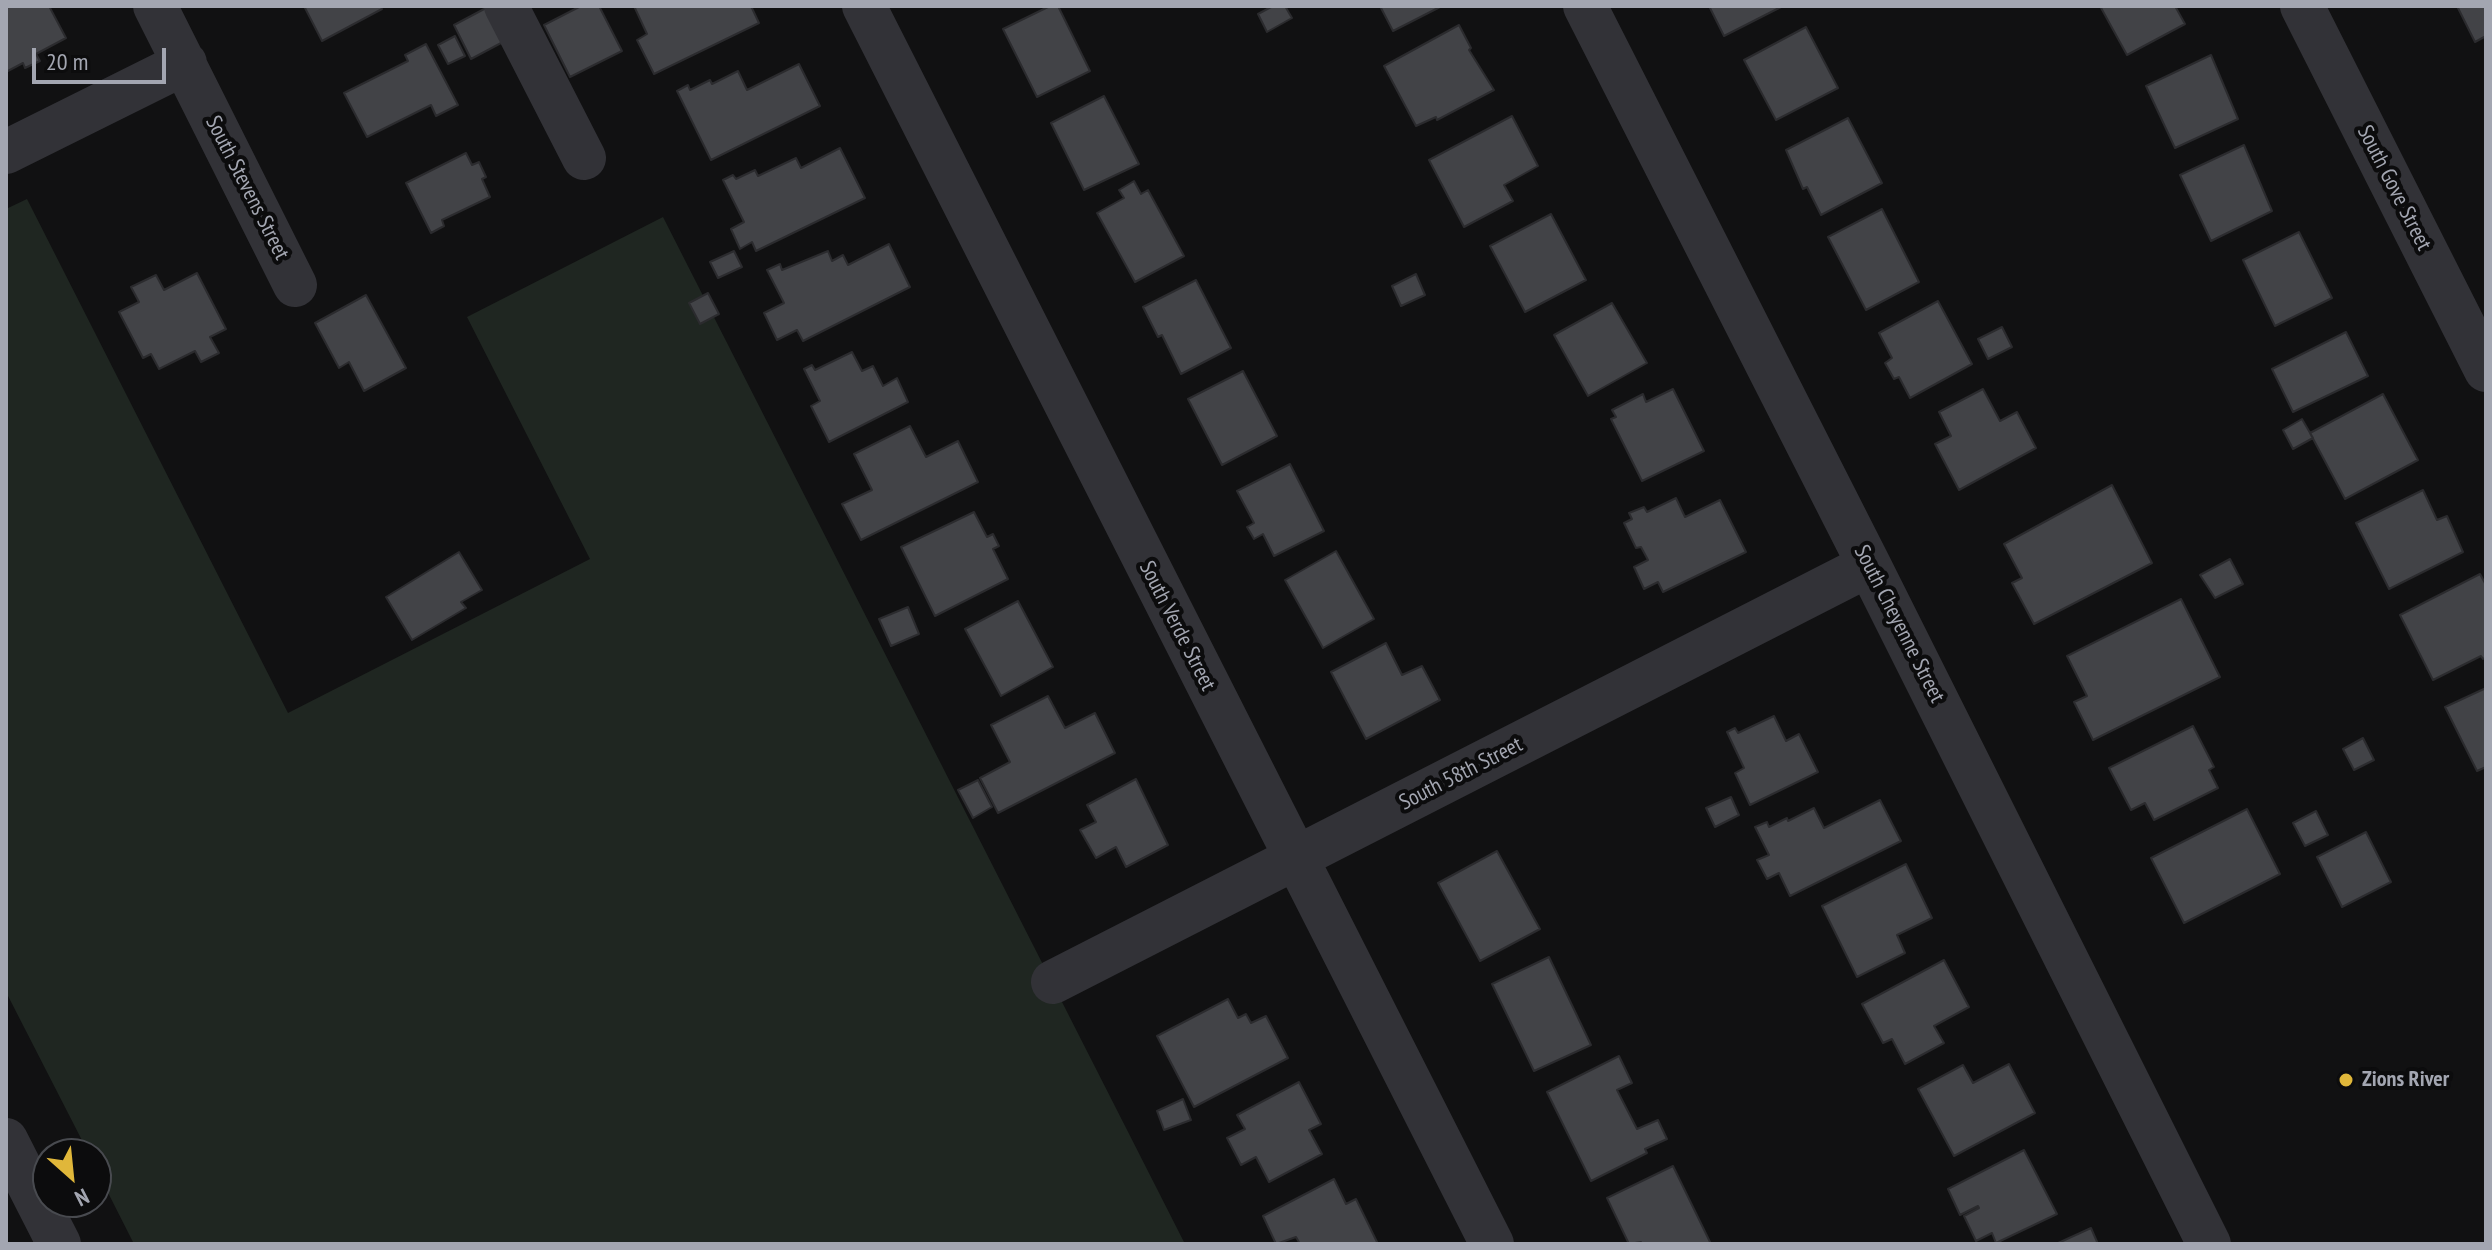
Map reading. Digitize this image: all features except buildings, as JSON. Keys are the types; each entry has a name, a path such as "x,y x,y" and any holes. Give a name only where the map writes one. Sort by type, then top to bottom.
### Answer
{"street":[{"name":"South Stevens Street","path":"155,6 295,285"},
{"path":"506,6 584,158"},
{"name":"South Verde Street","path":"864,6 1492,1244"},
{"name":"South Cheyenne Street","path":"1585,6 2209,1244"},
{"name":"South Gove Street","path":"2302,6 2486,370"},
{"path":"6,152 185,63"},
{"name":"South 58th Street","path":"1053,982 1869,565"},
{"path":"6,1140 59,1244"}],"shaded area":[{"path":"27,199 288,713 590,559 467,317 663,217 1185,1244 134,1244 112,1201 112,1138 81,1138 6,992 6,209"}],"place":[{"name":"Zions River","path":"2346,1080"}]}
